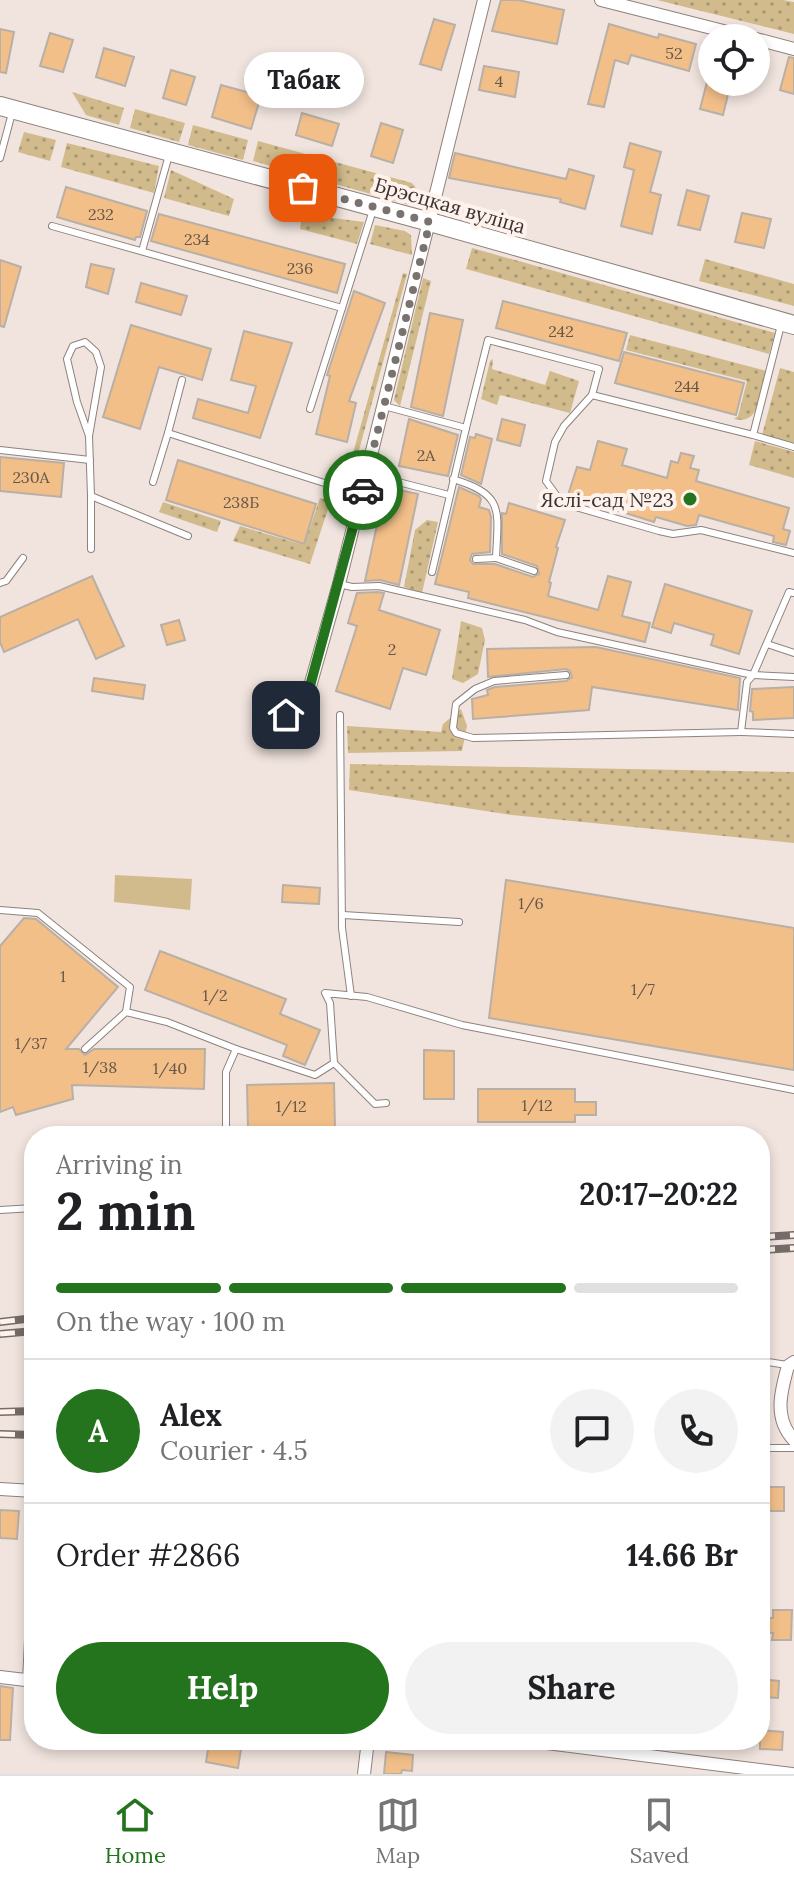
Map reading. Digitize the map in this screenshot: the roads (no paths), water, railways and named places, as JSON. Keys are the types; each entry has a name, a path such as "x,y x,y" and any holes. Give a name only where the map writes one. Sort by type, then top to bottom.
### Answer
{"main road":[{"name":"Брэсцкая вуліца","path":"7,108 788,323"}],"street":[{"path":"286,715 307,697 339,584 484,0"},
{"path":"601,0 698,25"},
{"path":"770,43 794,49"},
{"path":"791,1364 778,1399 788,1434 794,1440"},
{"path":"0,1489 24,1490"},
{"path":"0,1677 24,1680"},
{"path":"364,1774 367,1750"},
{"path":"602,1750 792,1774"}],"lane":[{"path":"0,158 7,108"},
{"path":"142,251 170,152"},
{"path":"310,409 374,207"},
{"path":"52,226 342,308"},
{"path":"753,435 788,323"},
{"path":"432,572 488,340 599,369 592,395 564,426 555,442 546,481 562,503 659,531 673,534 701,530 794,553"},
{"path":"89,436 67,359 73,346 85,342 96,352 101,367 89,436 91,549"},
{"path":"153,482 182,380"},
{"path":"592,395 794,447"},
{"path":"384,406 466,428"},
{"path":"168,433 362,495"},
{"path":"0,450 90,460"},
{"path":"367,474 449,495"},
{"path":"453,479 481,488 494,506 498,517 496,558"},
{"path":"91,496 188,536"},
{"path":"0,583 6,581 23,558"},
{"path":"476,559 496,558 534,571"},
{"path":"339,584 379,586 525,620 557,632 753,675 794,676"},
{"path":"741,732 747,682 753,675 789,592 794,593"},
{"path":"767,644 794,653"},
{"path":"566,675 494,681 475,689 456,704 453,728 456,733 473,738 741,732 794,734"},
{"path":"340,715 343,915 351,996"},
{"path":"0,910 38,913 130,987 126,1012 85,1049"},
{"path":"343,915 459,922"},
{"path":"386,1103 375,1104 334,1063 330,1003 325,993 367,997 462,1025 794,1090"},
{"path":"126,1012 167,1022 315,1075 334,1063"},
{"path":"226,1126 226,1072 236,1049"},
{"path":"0,1210 24,1209"},
{"path":"770,1363 791,1364"},
{"path":"770,1448 794,1448"}],"railway":[{"path":"770,1236 794,1235"},
{"path":"770,1249 794,1248"},
{"path":"0,1322 24,1319"},
{"path":"0,1334 24,1332"},
{"path":"0,1412 24,1411"},
{"path":"0,1434 24,1435"}],"place":[{"name":"Табак","path":"303,188"},
{"name":"Яслі-сад №23","path":"690,499"}]}
